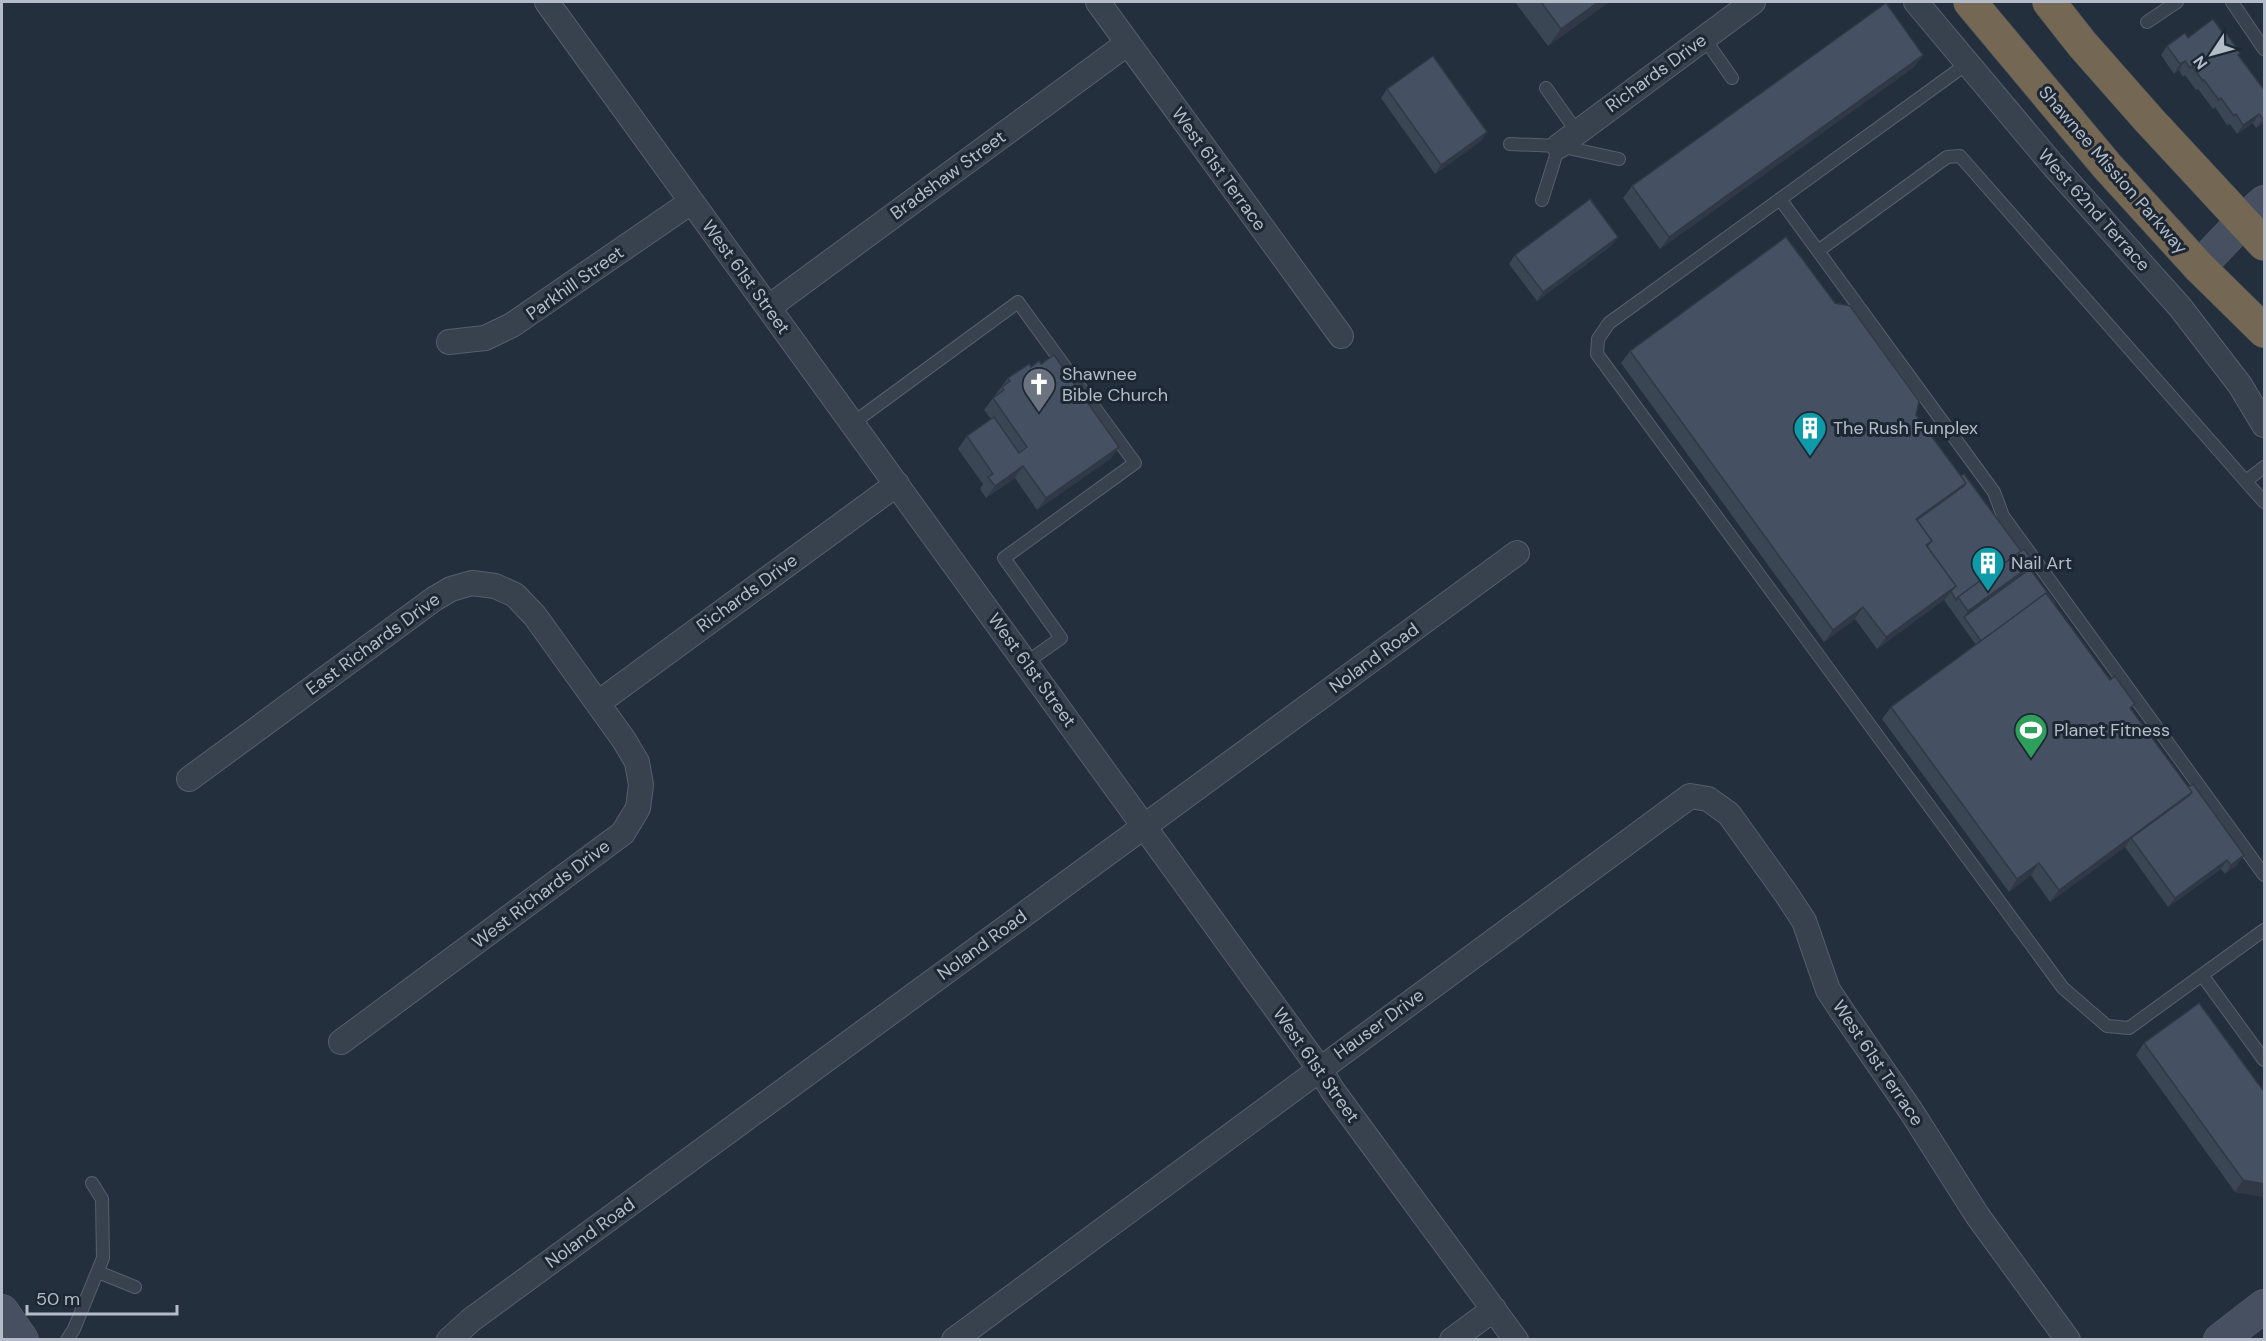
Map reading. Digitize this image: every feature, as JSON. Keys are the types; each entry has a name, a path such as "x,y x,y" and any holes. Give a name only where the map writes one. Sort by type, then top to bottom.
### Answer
{"highway":[{"name":"Shawnee Mission Parkway","path":"1970,2 2107,166 2199,267 2265,331"},
{"path":"2049,2 2082,44 2257,222"}],"street":[{"name":"West 61st Street","path":"547,2 1516,1340"},
{"name":"West 61st Terrace","path":"1098,2 1341,336"},
{"name":"Richards Drive","path":"1568,139 1754,2"},
{"name":"West 62nd Terrace","path":"1916,2 2052,164 2180,307 2240,385 2265,424"},
{"name":"Bradshaw Street","path":"769,308 1128,43"},
{"name":"Parkhill Street","path":"449,342 485,338 513,325 691,202"},
{"path":"2199,267 2257,222"},
{"name":"Richards Drive","path":"598,703 897,483"},
{"name":"Noland Road","path":"449,1340 481,1313 1517,553"},
{"name":"East Richards Drive","path":"189,779 434,599 451,589 472,583 495,585 515,595 535,616 598,703"},
{"name":"West Richards Drive","path":"341,1042 623,833 638,808 641,785 637,762 598,703"},
{"name":"West 61st Terrace","path":"1690,796 1708,799 1729,814 1787,895 1804,921 1828,990 1911,1111 1977,1215 2068,1340"},
{"name":"Hauser Drive","path":"954,1340 1690,796"},
{"path":"1452,1340 1494,1309"},
{"path":"2220,1340 2261,1316"}],"lane":[{"path":"2147,22 2177,2"},
{"path":"2232,2 2265,49"},
{"path":"1704,38 1732,78"},
{"path":"1968,63 1609,323 1598,339 1597,354 2063,988 2107,1026 2129,1028 2265,930"},
{"path":"1542,200 1568,139 1546,88"},
{"path":"1510,144 1568,139 1620,159"},
{"path":"1818,251 1947,157 1960,156 2265,502"},
{"path":"1780,199 1994,492 2004,516 2263,869"},
{"path":"853,423 1018,302 1135,463 1004,558 1061,638 1027,662"},
{"path":"2246,481 2265,467"},
{"path":"2202,975 2265,1060"},
{"path":"67,1340 74,1329 103,1258 102,1199 92,1182"},
{"path":"98,1272 135,1287"}],"building":[{"path":"1541,2 1598,2 1561,29"},
{"path":"1886,3 1923,55 1669,237 1632,186"},
{"path":"2213,19 2222,32 2224,30 2240,53 2238,55 2265,91 2265,117 2263,119 2259,114 2243,125 2236,114 2234,116 2221,98 2219,100 2192,66 2190,68 2185,61 2180,64 2167,46 2185,33 2188,38"},
{"path":"1433,56 1487,132 1441,165 1387,89"},
{"path":"1590,199 1618,237 1543,292 1515,255"},
{"name":"The Rush Funplex","path":"1786,237 1835,303 1850,306 1919,401 1916,415 1966,483 1916,519 1932,541 1926,545 1956,586 1886,637 1863,607 1833,630 1630,351"},
{"name":"Shawnee Bible Church","path":"1054,355 1119,447 1046,498 1023,466 995,486 988,477 993,474 967,436 994,417 1019,453 1027,447 993,398 1004,390 1002,387 1010,381 1008,378 1029,364 1031,367 1039,361 1041,364"},
{"path":"1964,474 2021,551 1956,600 1951,591 1956,586 1927,546 1932,541 1917,520 1964,486 1966,483 1961,476"},
{"name":"Nail Art","path":"2024,549 2034,563 1968,611 1958,597"},
{"path":"2030,569 2055,603 2046,593 1981,641 1964,617"},
{"name":"Planet Fitness","path":"2046,593 2110,680 2115,676 2135,704 2130,708 2192,792 2059,890 2039,863 2017,879 1891,707"},
{"path":"2193,784 2244,855 2231,865 2227,860 2175,898 2131,838 2190,795 2192,792 2188,787"},
{"path":"2199,1003 2265,1093 2265,1184 2243,1180 2144,1043"}],"place":[{"name":"Shawnee Bible Church","path":"1039,413"},
{"name":"The Rush Funplex","path":"1810,457"},
{"name":"Nail Art","path":"1988,592"},
{"name":"Planet Fitness","path":"2031,759"}]}
